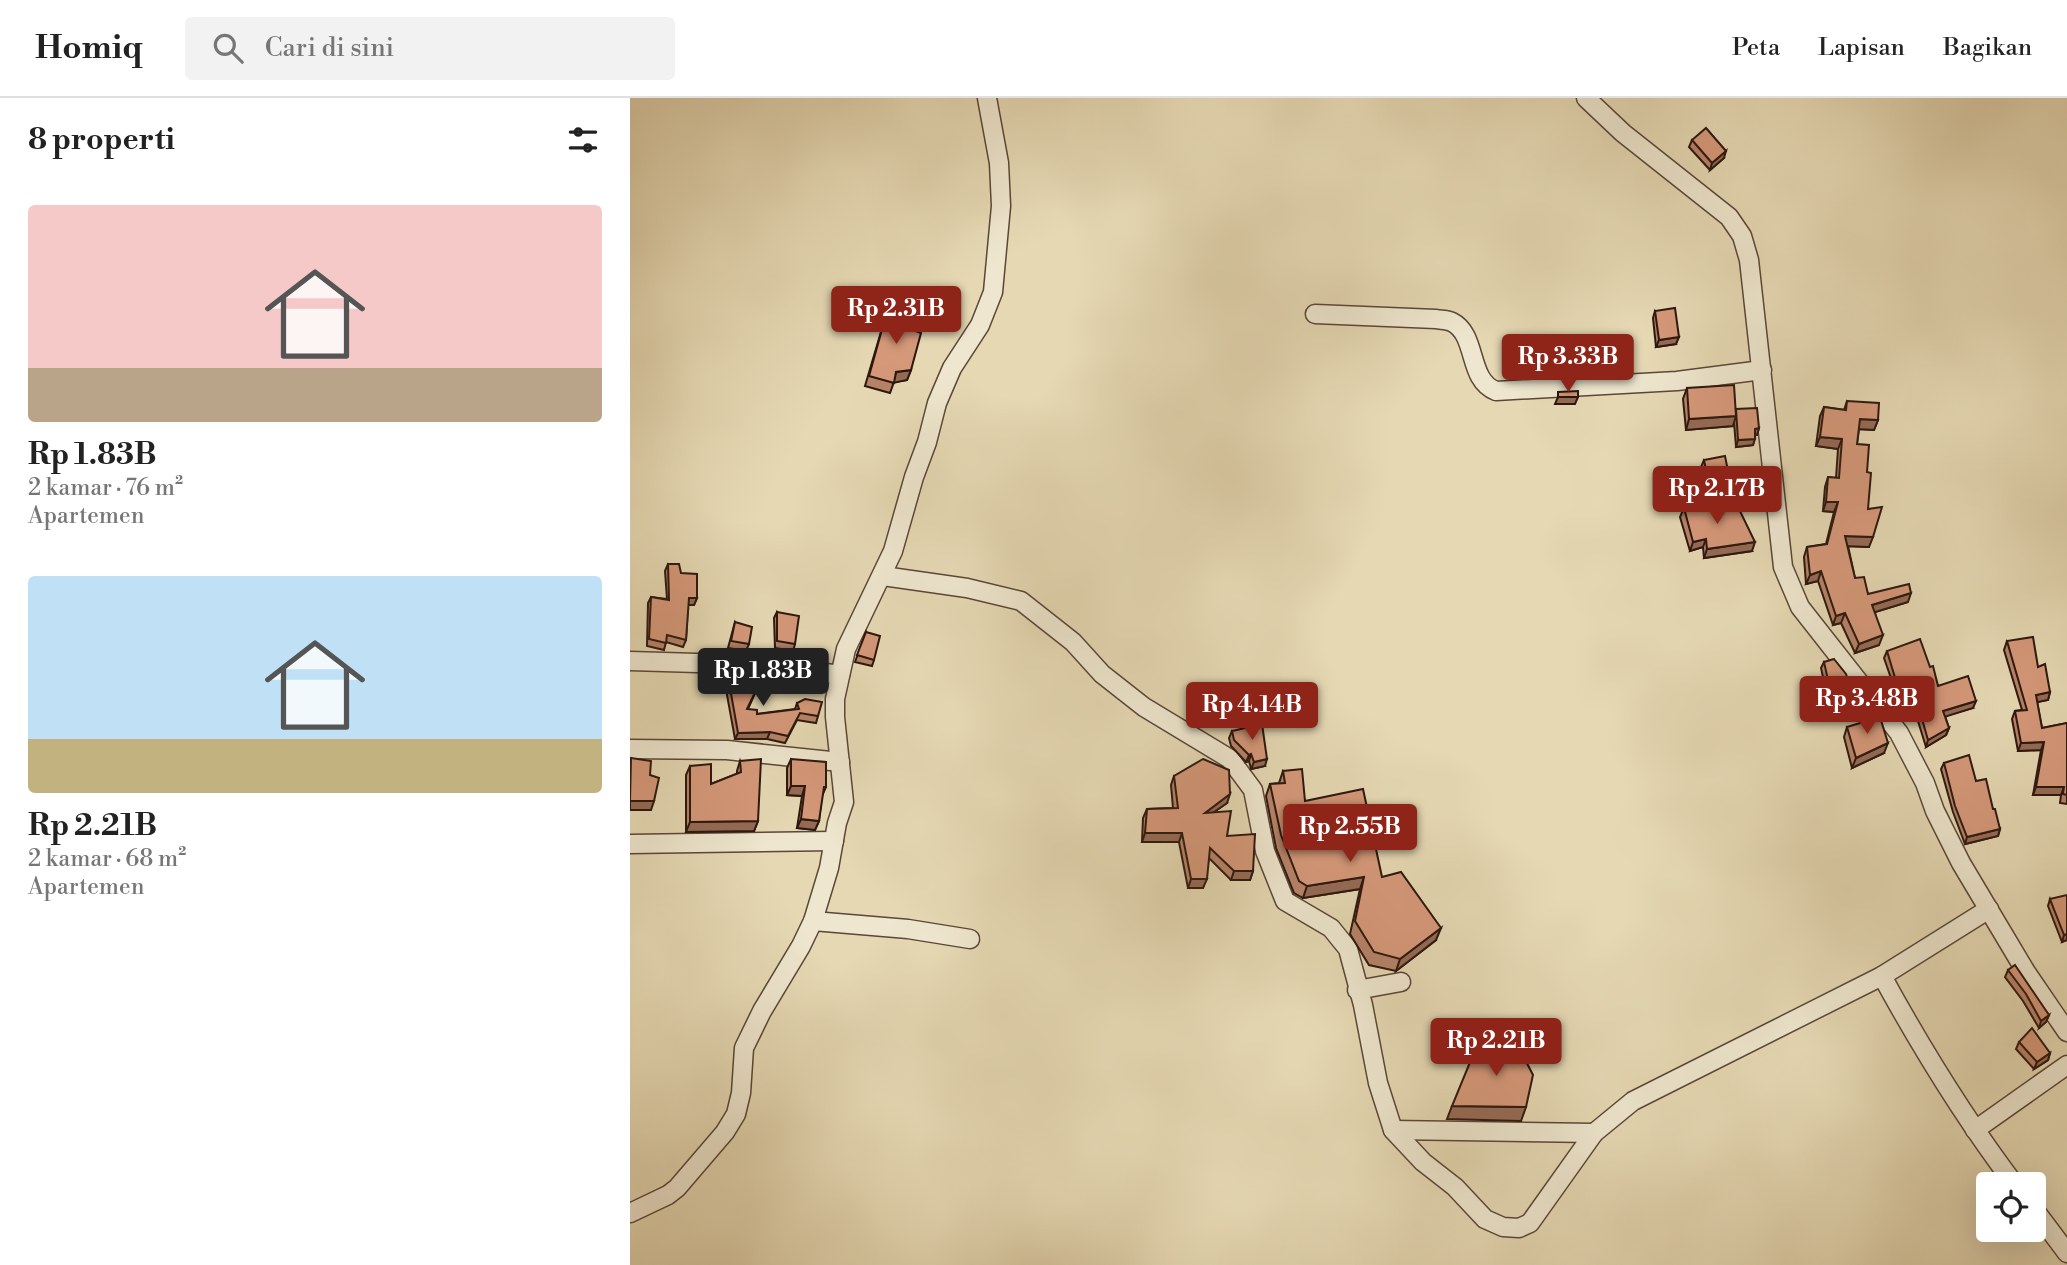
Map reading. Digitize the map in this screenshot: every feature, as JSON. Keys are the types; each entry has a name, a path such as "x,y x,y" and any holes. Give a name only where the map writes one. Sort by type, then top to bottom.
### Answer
{"street":[{"path":"630,1213 677,1188 725,1132 736,1114 741,1093 744,1048 748,1038 762,1010 794,960 813,921 829,869 844,802 835,718 840,675 853,631 883,576 893,551 937,403 957,360 980,325 993,292 1002,206 999,163 987,98"},
{"path":"1586,98 1623,133 1729,217 1742,236 1749,260 1783,567 1790,587 1800,607 1899,733 1961,863 2026,972 2067,1032"},
{"path":"1315,314 1436,318 1453,323 1462,331 1479,377 1486,387 1496,391 1677,381 1762,370"},
{"path":"883,576 967,588 1021,601 1073,642 1102,674 1144,707 1230,759 1253,790 1265,851 1284,901 1331,928 1348,949 1357,990 1363,1004 1378,1083 1394,1130 1423,1162 1455,1187 1485,1219 1503,1227 1519,1228 1530,1223 1594,1133 1633,1101 1882,976 1989,909"},
{"path":"630,661 768,665 840,675"},
{"path":"630,749 727,750 840,762"},
{"path":"630,844 834,841"},
{"path":"813,921 908,929 970,939"},
{"path":"1882,976 1925,1054 2006,1172"},
{"path":"1357,990 1401,982"},
{"path":"1975,1130 2067,1065"},
{"path":"1394,1130 1594,1133"},
{"path":"2046,1225 2067,1252"}],"building":[{"path":"1706,128 1726,151 1712,163 1692,140"},
{"path":"888,308 918,316 913,330 921,333 911,370 896,372 894,383 869,376"},
{"path":"1675,308 1679,337 1659,340 1655,311"},
{"path":"1734,385 1736,416 1689,419 1687,388"},
{"path":"1578,391 1578,397 1558,397 1558,392"},
{"path":"1847,401 1879,403 1878,420 1860,419 1857,444 1869,445 1867,472 1871,473 1868,509 1882,507 1873,537 1845,536 1855,578 1864,577 1868,594 1909,584 1911,593 1872,605 1883,635 1859,644 1845,613 1836,616 1821,571 1810,575 1807,547 1827,544 1838,502 1826,502 1828,477 1839,478 1842,439 1820,437 1824,407 1846,410"},
{"path":"1757,408 1759,428 1755,429 1755,439 1738,440 1736,409"},
{"path":"1725,456 1729,476 1708,481 1704,460"},
{"path":"1711,500 1715,511 1738,507 1755,542 1707,549 1706,539 1693,542 1684,508"},
{"path":"668,564 679,564 681,573 697,574 697,598 689,598 686,640 667,635 666,643 649,639 651,597 669,600"},
{"path":"777,612 799,616 795,644 777,641"},
{"path":"735,622 752,627 749,644 731,641"},
{"path":"866,632 880,636 874,660 857,655"},
{"path":"2033,637 2038,667 2045,664 2050,692 2036,695 2042,728 2067,723 2067,795 2063,794 2064,787 2036,787 2044,742 2021,743 2015,711 2027,710 2007,641"},
{"path":"1920,639 1930,667 1933,666 1938,686 1968,676 1976,701 1943,711 1949,728 1928,740 1916,698 1903,704 1894,682 1896,681 1887,651"},
{"path":"1834,659 1846,674 1852,692 1831,694 1824,662"},
{"path":"731,668 747,669 749,680 760,682 747,709 757,710 757,714 799,709 797,703 805,699 822,702 818,716 800,713 788,736 770,732 738,733 730,688"},
{"path":"1880,717 1888,743 1856,758 1847,727"},
{"path":"1262,724 1267,759 1254,762 1251,754 1234,740 1232,731"},
{"path":"1969,755 1976,781 1986,779 2000,829 1967,837 1955,806 1944,763"},
{"path":"631,758 651,761 650,775 659,778 654,801 630,801"},
{"path":"761,759 758,821 690,822 690,766 711,764 711,784 741,772 740,761"},
{"path":"791,759 826,762 826,787 819,821 801,819 805,786 791,786"},
{"path":"1203,759 1229,770 1230,794 1205,813 1231,811 1227,836 1255,834 1253,871 1234,871 1210,848 1207,879 1191,879 1182,833 1145,833 1147,809 1178,808 1174,776"},
{"path":"1302,769 1305,801 1363,789 1382,877 1401,872 1441,928 1400,959 1374,952 1355,921 1364,877 1307,886 1299,881 1281,835 1270,784 1285,783 1283,771"},
{"path":"2067,895 2067,934 2064,935 2050,899"},
{"path":"2015,965 2049,1015 2041,1021 2008,970"},
{"path":"2032,1028 2050,1053 2037,1062 2019,1042"},
{"path":"1513,1036 1533,1075 1526,1107 1452,1106 1475,1050"}]}
